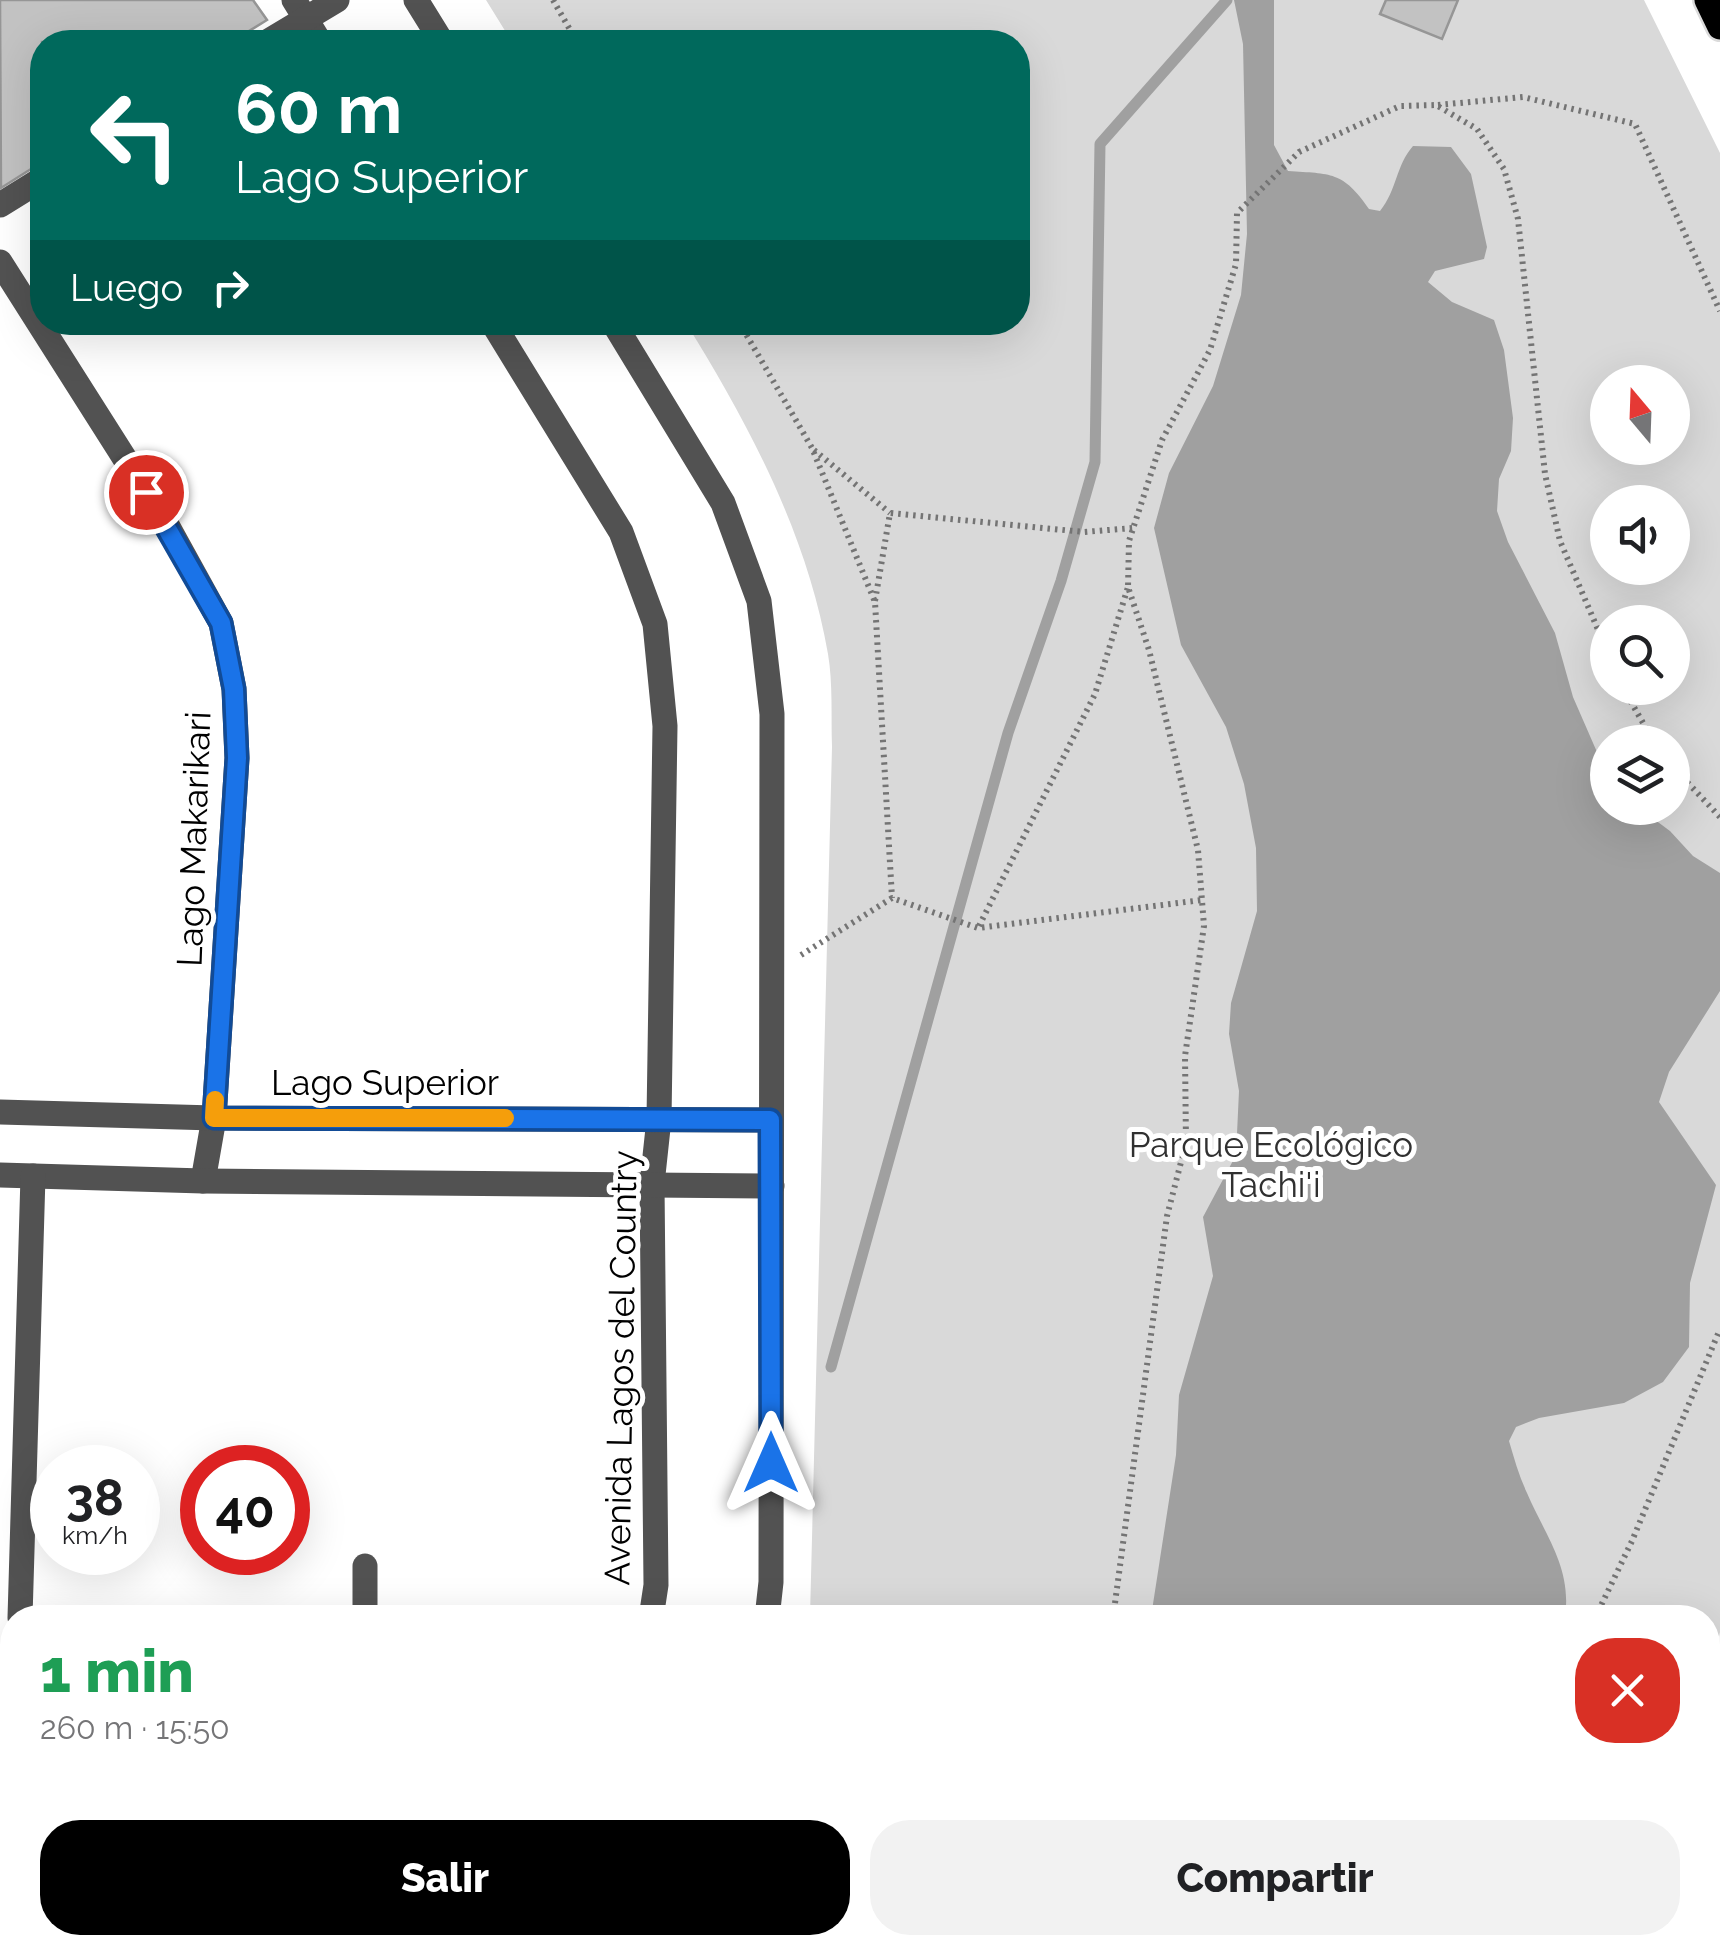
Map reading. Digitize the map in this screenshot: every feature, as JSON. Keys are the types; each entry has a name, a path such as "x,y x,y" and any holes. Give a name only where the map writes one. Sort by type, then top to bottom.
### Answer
{"main road":[{"path":"1707,0 1720,27"}],"street":[{"path":"279,30 300,10 337,0"},
{"path":"416,0 435,30"},
{"path":"0,205 30,186"},
{"name":"Lago Makarikari","path":"0,262 30,309"},
{"name":"Lago Makarikari","path":"47,335 168,525 221,623 234,689 237,758 214,1118 203,1181"},
{"name":"Avenida Lagos del Country","path":"500,335 621,532 655,624 665,726 660,1119 652,1184 654,1605"},
{"path":"621,335 724,502 758,601 772,714 768,1605"},
{"name":"Lago Superior","path":"0,1112 214,1118 770,1120"},
{"path":"0,1175 203,1181 772,1186"},
{"path":"20,1605 34,1176"},
{"path":"365,1566 365,1605"}],"path":[{"path":"553,0 570,30"},
{"path":"974,927 1095,694 1128,587 1133,528 1162,440 1210,350 1236,264 1237,213 1299,152 1400,106 1523,98 1635,124 1720,311"},
{"path":"1436,105 1477,129 1504,168 1518,219 1545,474 1560,541 1590,611"},
{"path":"747,335 812,448 875,602"},
{"path":"812,448 890,513 1084,532 1133,528"},
{"path":"890,513 875,602 892,898"},
{"path":"1115,1605 1168,1216 1186,1143 1185,1056 1204,926 1198,850 1181,773 1128,587"},
{"path":"1690,785 1720,816"},
{"path":"892,898 974,927 1202,900"},
{"path":"827,940 892,898"},
{"path":"1601,1605 1632,1541 1720,1328"}],"green space":[{"name":"Parque Ecológico Tachi'i","path":"486,0 1644,0 1720,153 1720,1605 810,1605 832,747 830,665 806,566 753,441 693,335 1030,335 1030,30 505,30"}],"shaded area":[{"path":"1234,0 1274,0 1274,145 1288,171 1335,177 1351,187 1369,209 1380,211 1413,146 1451,147 1471,174 1487,247 1484,259 1435,271 1428,282 1452,302 1494,320 1504,350 1513,418 1511,451 1499,479 1497,511 1508,542 1555,633 1573,697 1590,736 1590,825 1662,825 1693,856 1720,873 1720,991 1669,1072 1659,1102 1716,1185 1690,1283 1689,1347 1663,1382 1624,1403 1539,1418 1516,1427 1509,1441 1524,1487 1561,1568 1566,1605 1153,1605 1176,1455 1179,1395 1213,1276 1203,1217 1236,1155 1239,1091 1229,1034 1231,1003 1257,911 1256,848 1244,784 1226,727 1181,645 1154,528 1169,473 1213,386 1241,295 1247,234 1243,44"}],"building":[{"path":"0,0 253,0 267,20 251,30 30,30 30,170 1,188"},
{"path":"1386,0 1458,0 1442,39 1380,14"}],"waterway":[{"path":"831,1367 1008,733 1061,581 1095,462 1100,144 1227,0"}],"slow traffic":[{"path":"215,1100 214,1118 505,1118"}],"route":[{"path":"146,492 221,623 234,689 237,758 214,1118 770,1120 771,1463"}]}
